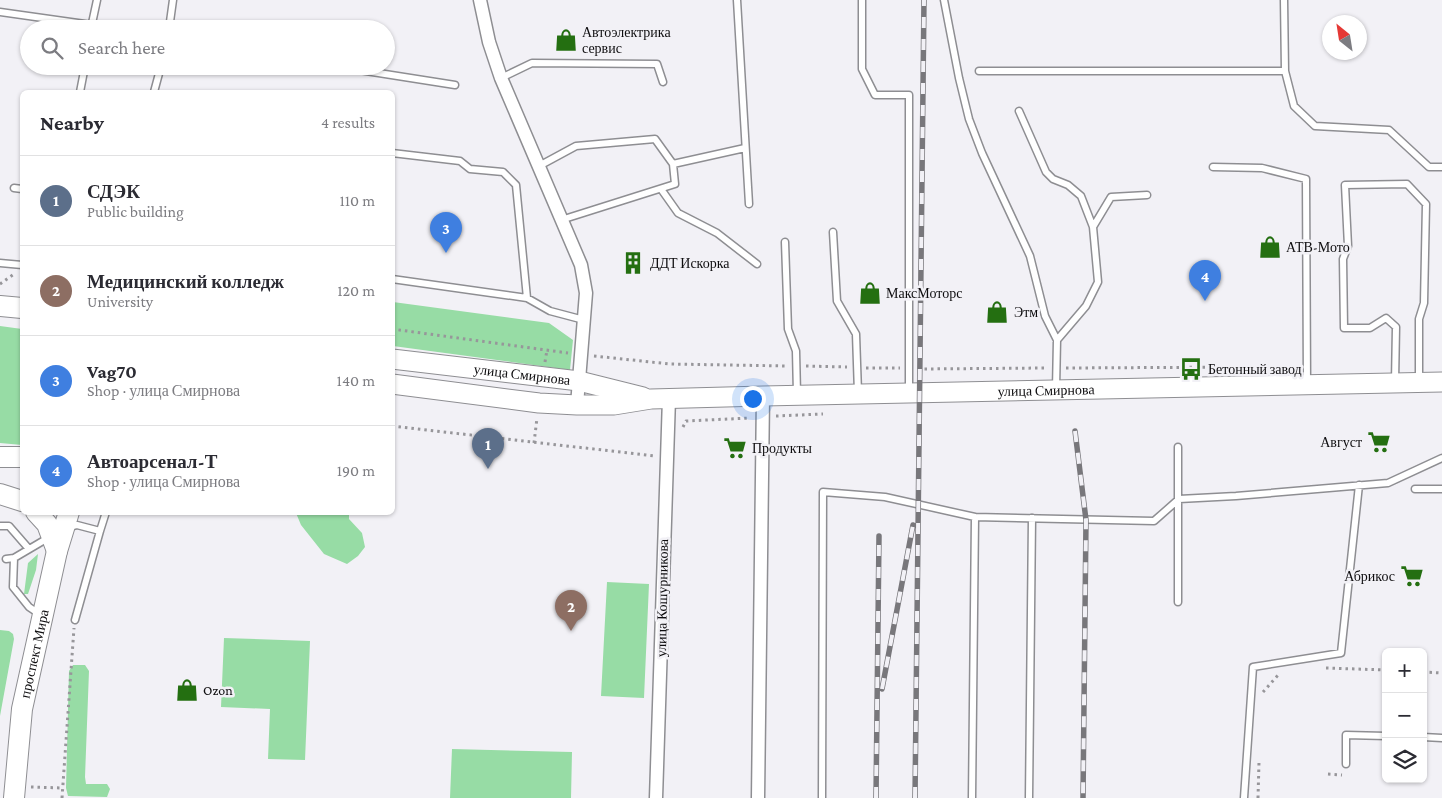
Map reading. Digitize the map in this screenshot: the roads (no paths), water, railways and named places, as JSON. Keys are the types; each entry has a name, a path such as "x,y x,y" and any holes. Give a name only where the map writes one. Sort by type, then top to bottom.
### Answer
{"main road":[{"path":"0,306 20,308"},
{"name":"улица Смирнова","path":"395,359 579,381 660,399"},
{"name":"улица Смирнова","path":"395,384 539,403 614,405 660,399 858,393 1442,382"},
{"path":"0,457 20,457"},
{"path":"0,494 20,500"},
{"path":"39,515 47,524 60,532"},
{"name":"проспект Мира","path":"14,798 22,709 60,532"}],"street":[{"path":"480,0 489,42 501,78 581,265 586,293 577,405"},
{"path":"758,798 763,396"},
{"name":"улица Кошурникова","path":"656,798 666,458 660,399"}],"lane":[{"path":"93,20 97,0"},
{"path":"170,20 173,0"},
{"path":"737,0 748,204"},
{"path":"862,0 862,70 875,95 909,95 909,392"},
{"path":"944,0 969,119 982,153 1030,256 1045,316 1057,340 1056,389"},
{"path":"1284,0 1285,71 1294,106 1315,126 1389,130 1430,166 1442,167"},
{"path":"0,12 49,20"},
{"path":"501,78 532,63 657,64 662,82"},
{"path":"979,71 1285,71"},
{"path":"80,90 83,75"},
{"path":"155,90 159,75"},
{"path":"391,75 455,85"},
{"path":"1019,111 1046,172 1053,179 1068,185 1081,196 1093,227 1098,282 1086,306 1057,340"},
{"path":"539,166 576,146 655,139 673,164 674,184 562,220"},
{"path":"673,164 745,148"},
{"path":"395,153 460,161 470,169 503,172 516,185 526,298"},
{"path":"1213,167 1262,168 1306,178 1307,384"},
{"path":"1395,383 1396,327 1386,318 1370,328 1344,328 1343,258 1348,246 1345,185 1407,184 1426,204 1424,303 1419,318 1419,383"},
{"path":"14,188 20,189"},
{"path":"661,189 678,213 717,233 757,264"},
{"path":"1093,227 1111,197 1147,195"},
{"path":"833,232 837,301 856,334 858,393"},
{"path":"785,242 788,329 796,351 797,395"},
{"path":"0,263 20,265"},
{"path":"395,279 526,298 550,311 584,320"},
{"path":"1178,447 1178,602"},
{"path":"822,798 823,492 885,497 975,517 1154,521 1178,499 1388,483 1442,458"},
{"path":"1244,798 1253,667 1341,653 1358,485"},
{"path":"1415,489 1442,489"},
{"path":"75,620 105,515"},
{"path":"972,798 975,517"},
{"path":"1029,798 1032,518"},
{"path":"6,559 14,558 60,532 77,525 100,531"},
{"path":"0,526 9,526 29,549"},
{"path":"14,558 9,587 29,607 42,616"},
{"path":"1346,764 1346,735 1382,736"},
{"path":"1427,737 1442,738"}],"railway":[{"path":"915,798 924,0"},
{"path":"1075,431 1086,520 1083,798"},
{"path":"882,689 913,525"},
{"path":"876,798 879,536"}],"place":[{"name":"Автоэлектрика сервис","path":"566,40"},
{"name":"АТВ-Мото","path":"1270,247"},
{"name":"Vag70","path":"446,253"},
{"name":"ДДТ Искорка","path":"633,263"},
{"name":"МаксМоторс","path":"870,293"},
{"name":"Автоарсенал-Т","path":"1205,301"},
{"name":"Этм","path":"997,312"},
{"name":"Бетонный завод","path":"1191,369"},
{"name":"Август","path":"1379,442"},
{"name":"Продукты","path":"735,448"},
{"name":"СДЭК","path":"488,469"},
{"name":"Абрикос","path":"1412,576"},
{"name":"Медицинский колледж","path":"571,631"},
{"name":"Ozon","path":"187,690"}]}
